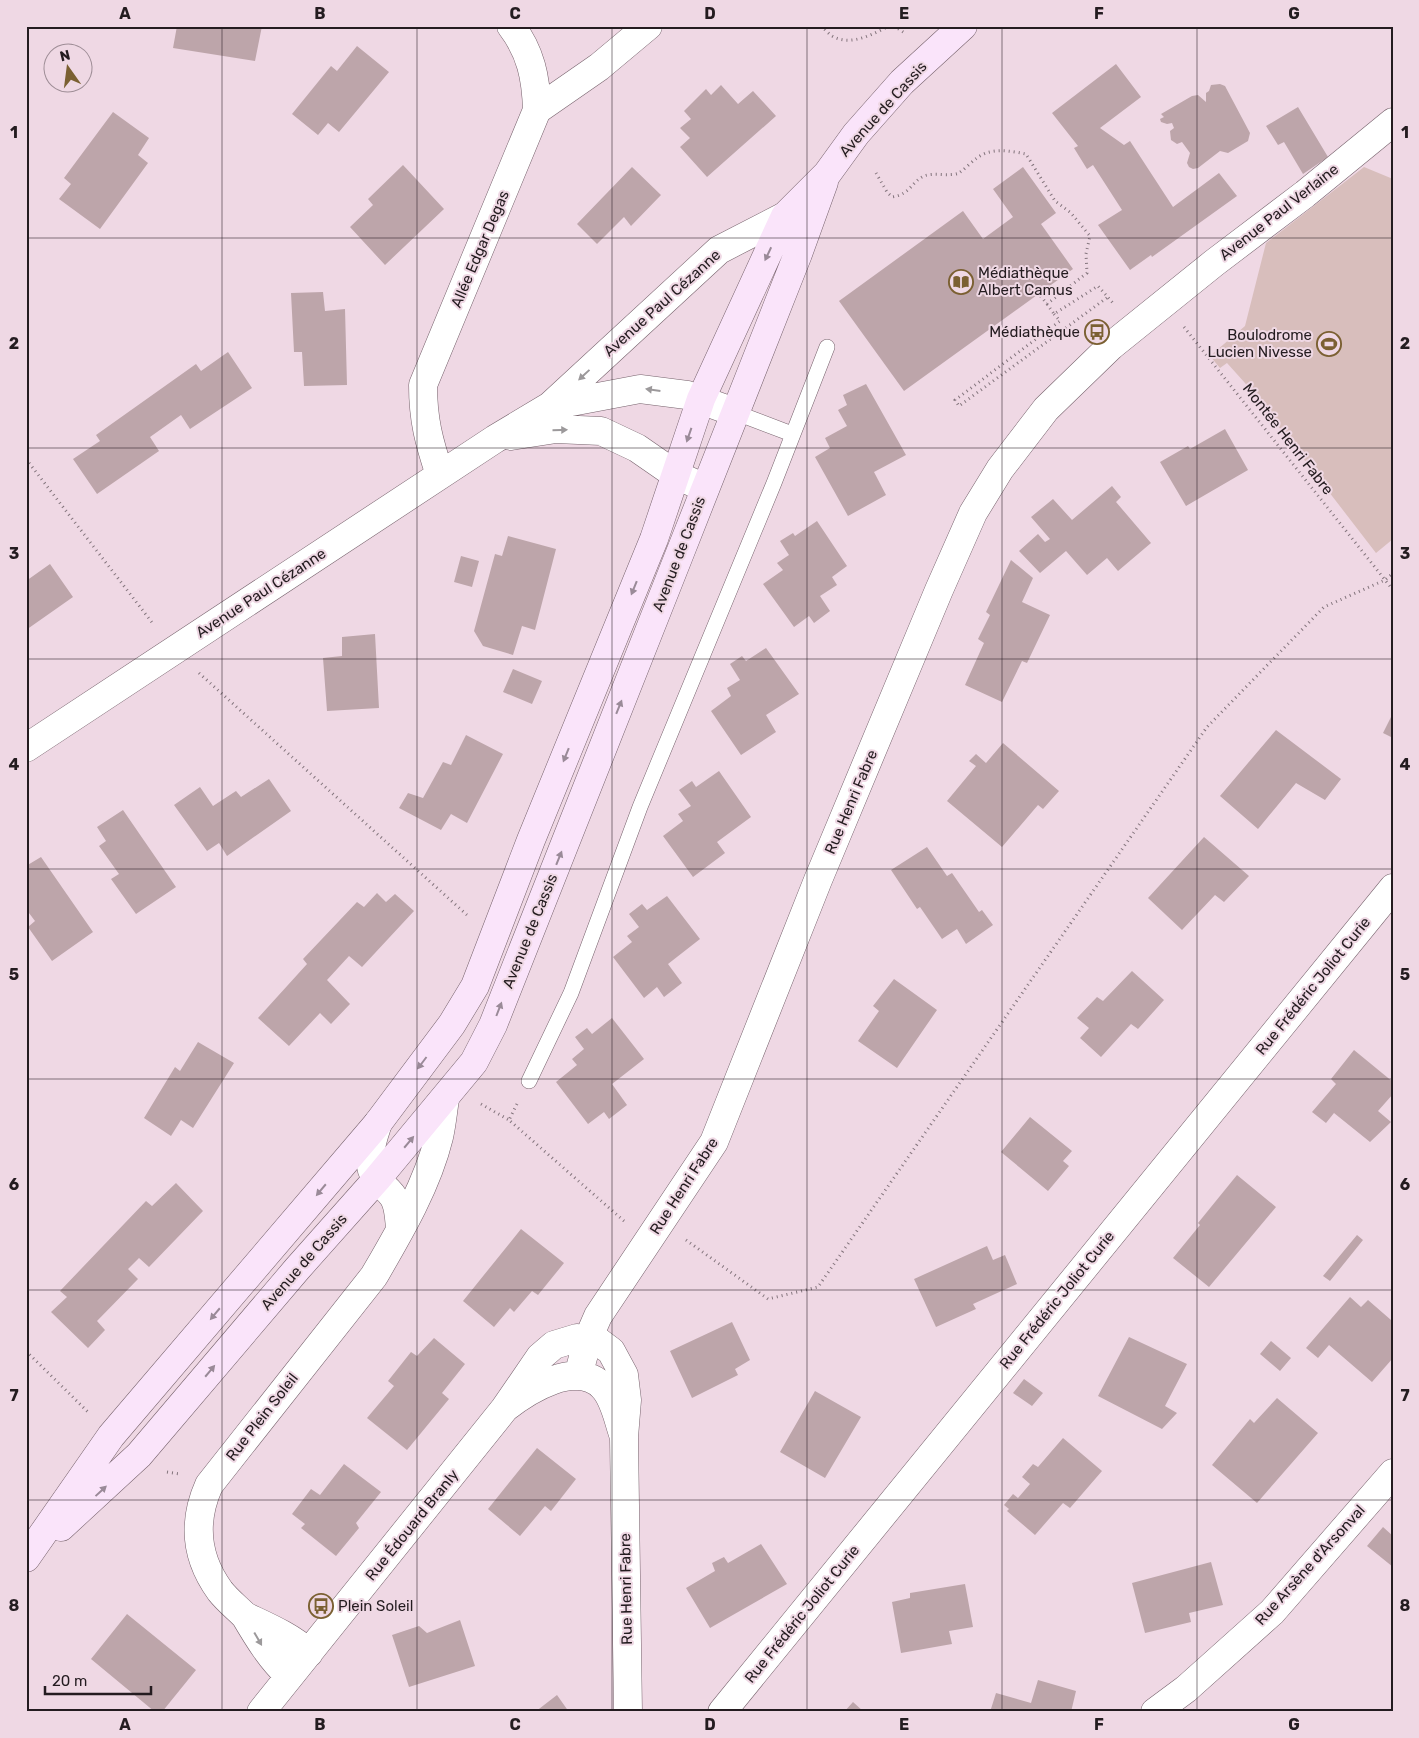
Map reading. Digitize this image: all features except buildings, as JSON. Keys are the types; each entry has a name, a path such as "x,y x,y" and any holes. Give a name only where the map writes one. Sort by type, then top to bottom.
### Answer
{"main road":[{"name":"Avenue de Cassis","path":"26,1559 103,1428 378,1123 452,1024 475,986 531,840 654,539 701,400 785,216 827,174 856,134 902,82 963,26"},
{"name":"Avenue de Cassis","path":"26,1559 139,1455 297,1269 377,1179 474,1062 492,1025 798,254 827,174"}],"street":[{"name":"Allée Edgar Degas","path":"440,475 428,438 423,410 423,385 537,110 536,84 531,61 511,26"},
{"path":"537,110 599,67 648,26"},
{"name":"Avenue Paul Verlaine","path":"1165,303 1305,194 1393,122"},
{"name":"Avenue Paul Cézanne","path":"26,748 495,439 550,406 718,250 785,216"},
{"name":"Rue Henri Fabre","path":"624,1437 612,1401 602,1386 590,1379 578,1376 588,1339 603,1308 714,1142 818,880 973,513 1000,469 1046,409 1111,346 1165,303"},
{"name":"Avenue Paul Cézanne","path":"550,406 640,389 687,395 734,412"},
{"name":"Avenue Paul Cézanne","path":"495,439 556,429 601,431 637,448 676,475 705,488"},
{"name":"Rue Frédéric Joliot Curie","path":"722,1712 1393,888"},
{"name":"Rue Plein Soleil","path":"289,1676 276,1664 263,1647 245,1616 220,1592 203,1563 197,1526 202,1502 209,1485 374,1276 425,1179 439,1137 445,1099"},
{"path":"378,1123 372,1140 371,1166 377,1179 396,1201 399,1211 400,1228"},
{"name":"Rue Édouard Branly","path":"261,1712 506,1408 540,1357 554,1345 577,1338 588,1339"},
{"name":"Rue Henri Fabre","path":"588,1339 600,1342 610,1351 624,1375 627,1400 624,1437 628,1712"},
{"name":"Rue Édouard Branly","path":"506,1408 524,1394 544,1383 578,1376"},
{"name":"Rue Arsène d'Arsonval","path":"1155,1712 1186,1689 1272,1612 1393,1473"},
{"name":"Rue Plein Soleil","path":"245,1616 280,1632 309,1653"}],"lane":[{"path":"529,1081 571,993 640,807 774,483 827,347"},
{"path":"734,412 792,434"}],"path":[{"path":"821,26 834,37 850,40 870,36 889,26"},
{"path":"894,26 903,32"},
{"path":"876,172 887,192 892,197 908,191 923,177 941,173 958,174 980,156 1004,150 1026,154 1054,201 1071,212 1090,236 1086,254 1087,273 1047,304"},
{"path":"1054,314 1098,286 1134,327"},
{"path":"1039,294 1060,322 955,400 959,406 1108,298"},
{"name":"Montée Henri Fabre","path":"1165,303 1393,590"},
{"path":"26,459 173,651 469,917"},
{"path":"684,1237 768,1299 818,1287 1206,727 1324,607 1385,580 1393,573"},
{"path":"509,1120 529,1081"},
{"path":"476,1101 509,1120 625,1222"},
{"path":"26,1351 103,1428"},
{"path":"164,1472 182,1474"}],"shaded area":[{"name":"Boulodrome Lucien Nivesse","path":"1364,167 1393,179 1393,539 1376,553 1245,383 1227,363 1220,368 1210,356 1245,326 1266,243"}],"place":[{"name":"Médiathèque Albert Camus","path":"961,282"},
{"name":"Médiathèque","path":"1097,332"},
{"name":"Boulodrome Lucien Nivesse","path":"1329,344"},
{"name":"Plein Soleil","path":"321,1606"}]}
